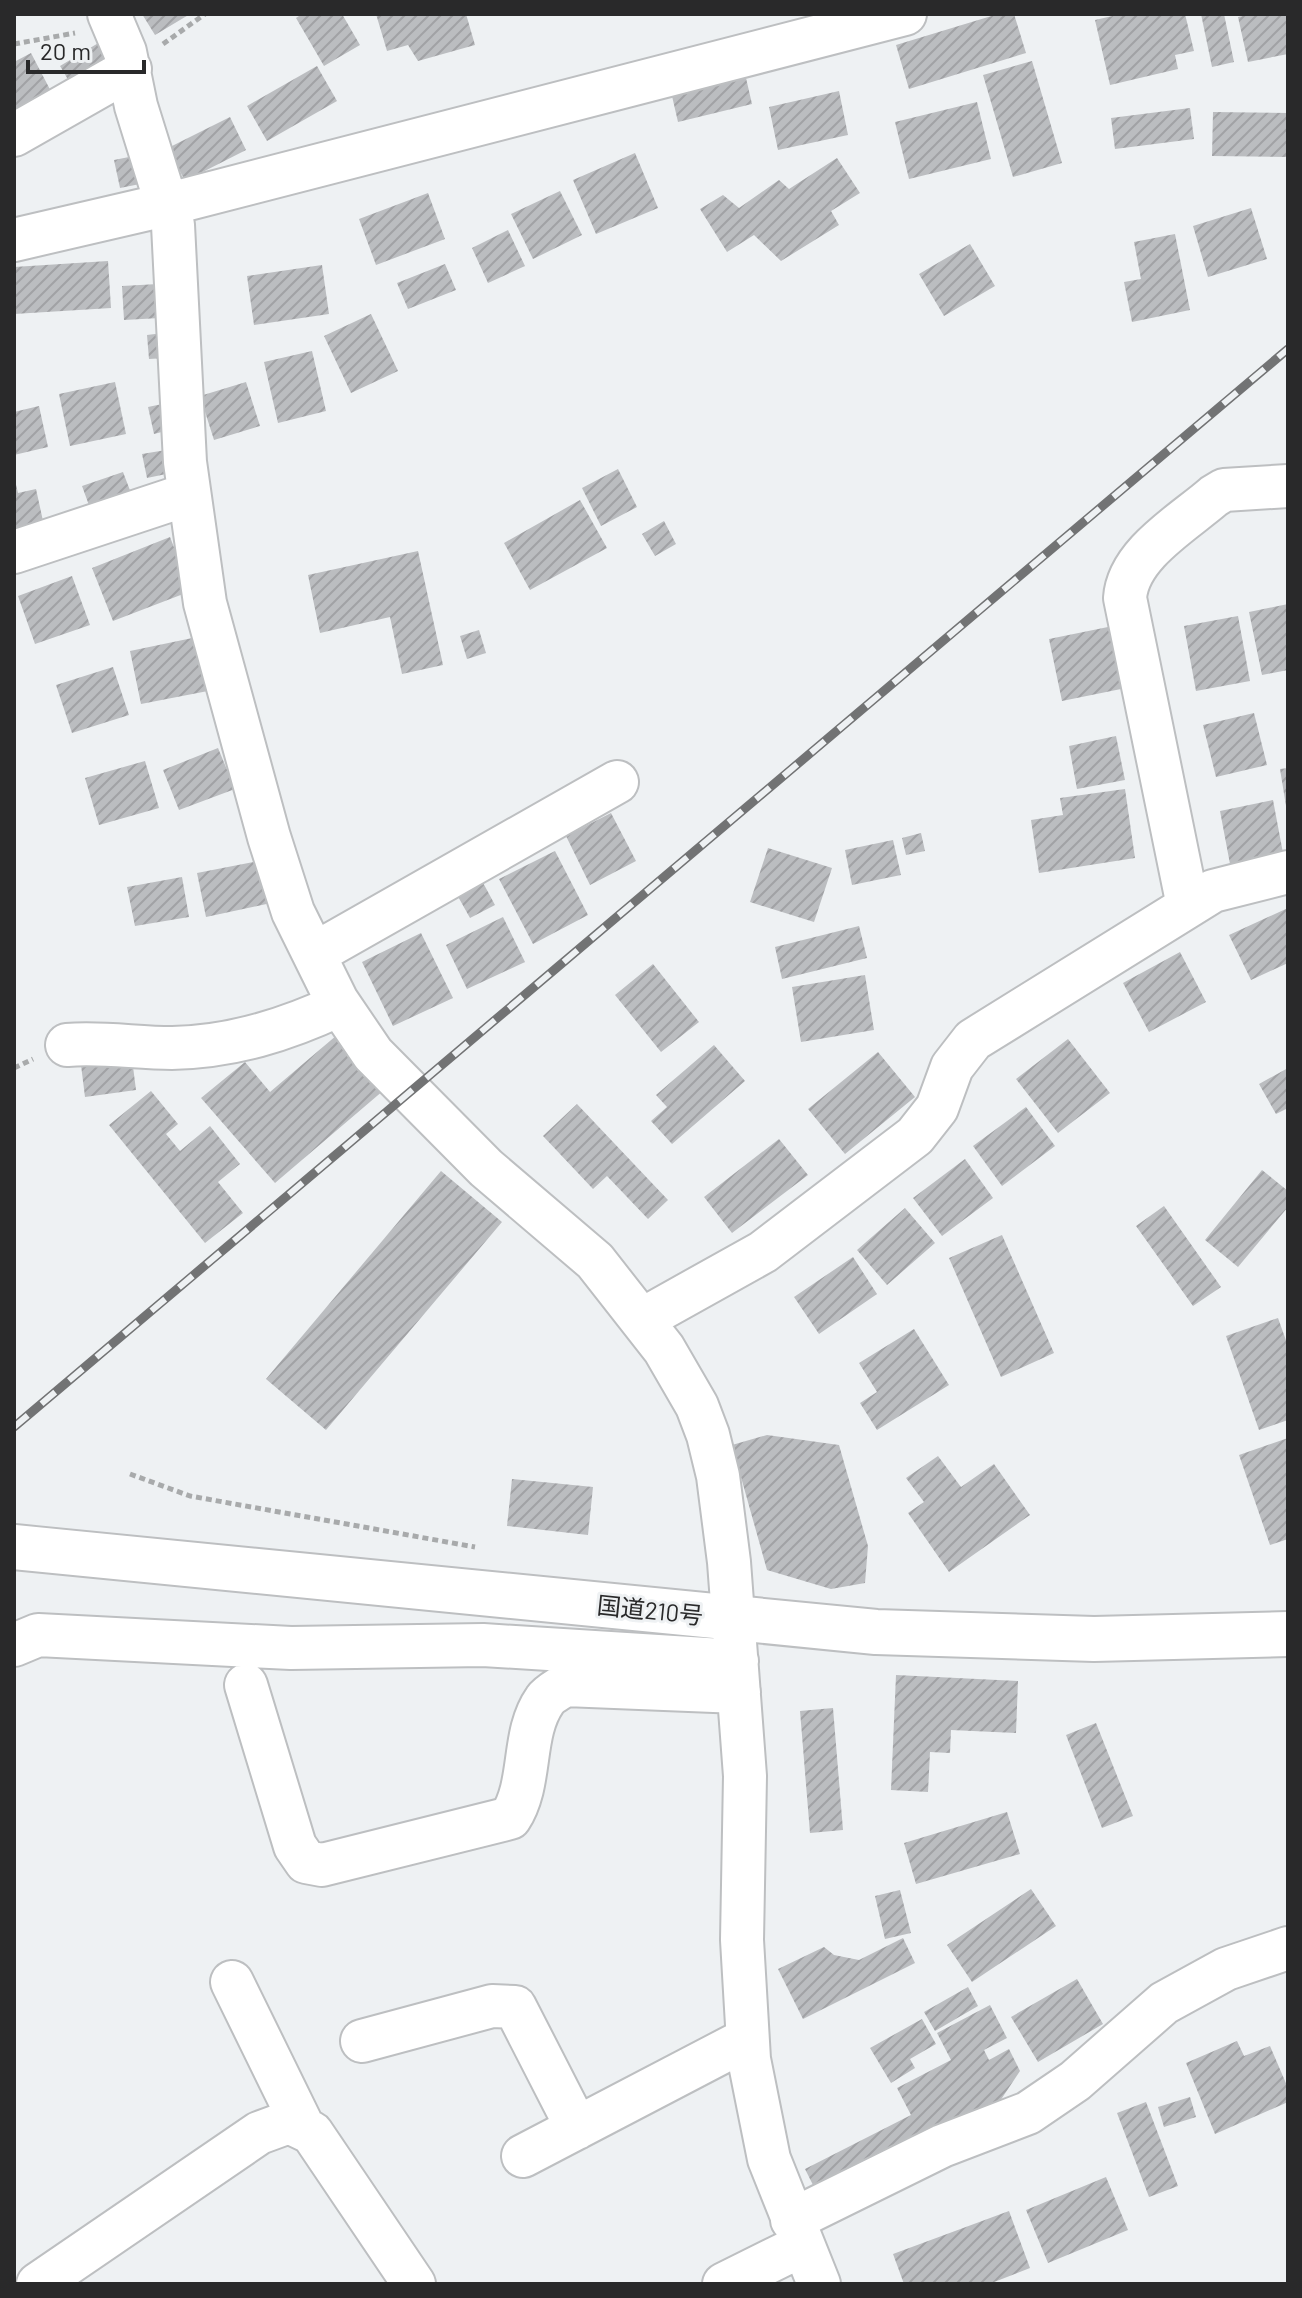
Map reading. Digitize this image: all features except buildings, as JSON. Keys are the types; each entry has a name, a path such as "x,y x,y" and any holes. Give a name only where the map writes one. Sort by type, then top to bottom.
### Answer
{"highway":[{"name":"国道210号","path":"28,1548 736,1658 876,1632 1094,1639 1288,1634"}],"street":[{"path":"14,240 169,204 808,27 905,14"},
{"path":"112,20 130,69 136,106 169,204 173,225 189,494 205,603 269,837 293,912 339,1005 373,1054 408,1094 486,1168 595,1261 643,1319 684,1382 708,1435 718,1476 745,1776 742,1940 747,2039 760,2126 819,2284"},
{"path":"14,135 130,69"},
{"path":"1188,906 1125,598 1126,585 1135,565 1214,496 1224,490 1288,486"},
{"path":"14,552 189,494"},
{"path":"314,954 617,782"},
{"path":"643,1319 763,1252 915,1136 937,1108 952,1067 973,1040 1188,906 1238,882 1288,872"},
{"path":"67,1045 167,1048 215,1045 283,1029 339,1005"},
{"path":"14,1645 38,1635 291,1648 483,1645 736,1658"},
{"path":"246,1685 295,1846 306,1862 322,1865 510,1818 521,1801 534,1729 545,1699 565,1685 736,1658"},
{"path":"724,2284 798,2233 942,2146 1028,2113 1075,2081 1173,1997 1226,1969 1288,1948"},
{"path":"232,1982 304,2129"},
{"path":"362,2041 492,2006 515,2007 577,2128"},
{"path":"523,2156 747,2039"},
{"path":"38,2284 259,2133 289,2122 312,2133 414,2284"}],"path":[{"path":"14,44 112,20"},
{"path":"130,1474 190,1496 486,1549"}],"railway":[{"path":"14,1427 1288,349"}]}
